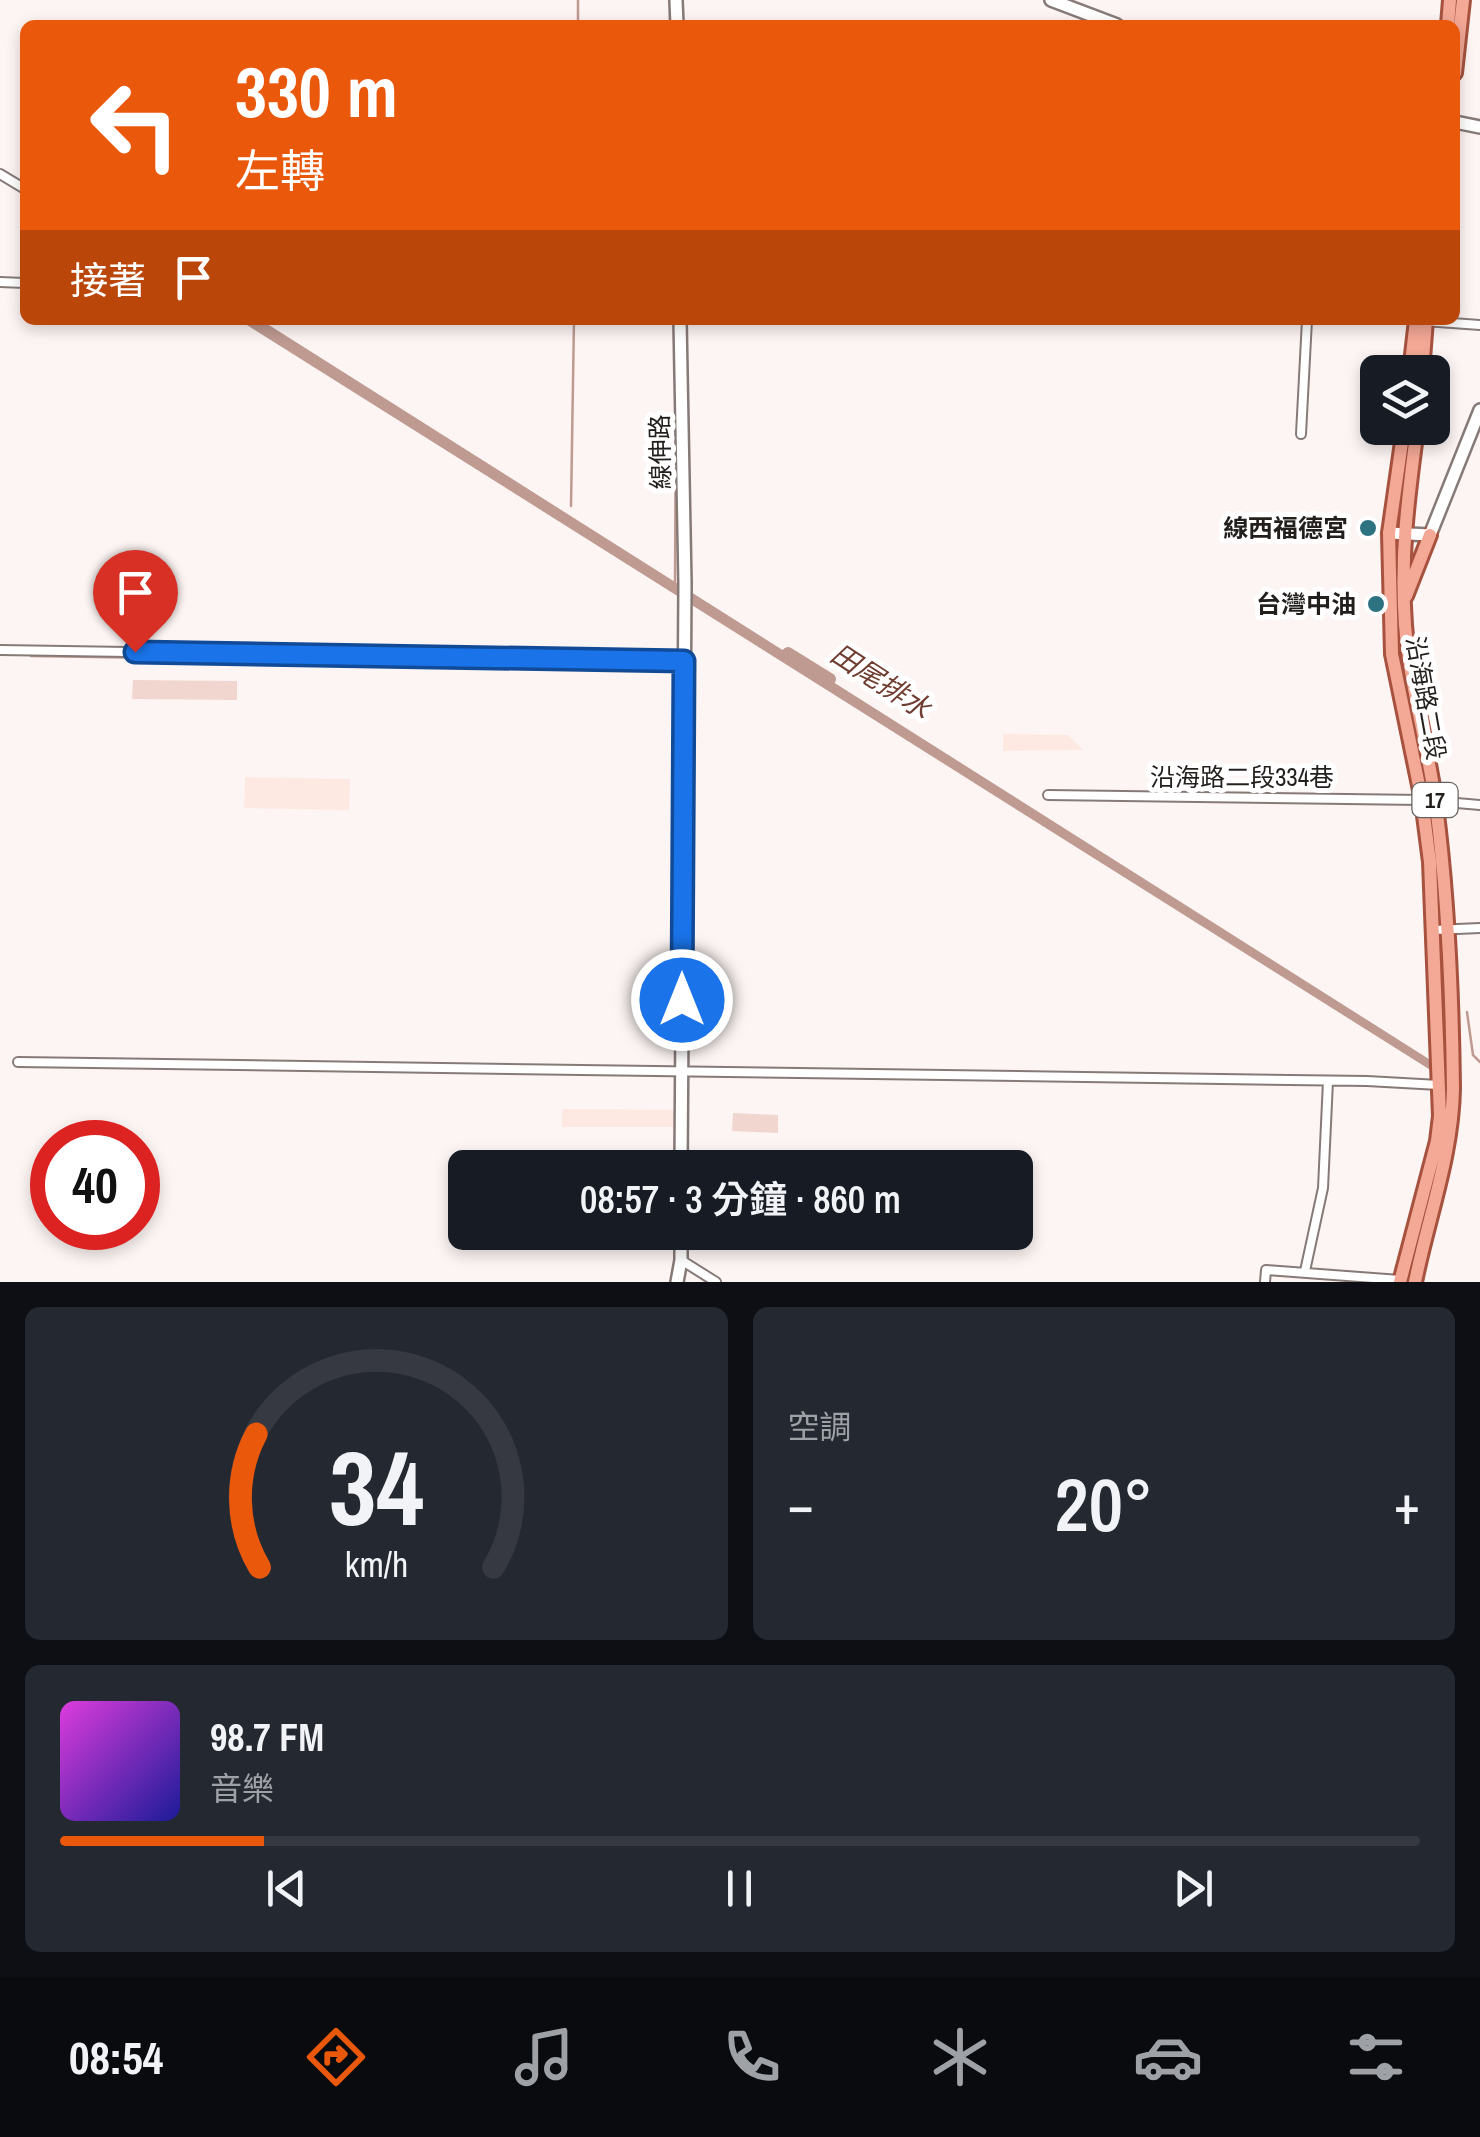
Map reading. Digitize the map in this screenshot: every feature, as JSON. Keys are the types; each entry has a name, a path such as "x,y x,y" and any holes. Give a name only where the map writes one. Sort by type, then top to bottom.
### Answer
{"main road":[{"path":"1460,27 1463,0"},
{"path":"1414,355 1421,325"},
{"path":"1422,325 1422,355"},
{"name":"17","path":"1396,534 1403,445"},
{"name":"17","path":"1396,534 1414,445"},
{"name":"沿海路二段","path":"1396,534 1429,800 1447,1087"},
{"name":"沿海路二段","path":"1396,534 1392,654 1429,800"},
{"path":"1404,604 1430,536"},
{"name":"17","path":"1405,1281 1420,1229 1447,1087"}],"street":[{"path":"1050,0 1104,20"},
{"name":"線伸路","path":"680,325 685,584 681,1150"},
{"path":"1301,434 1307,325"},
{"path":"1396,534 1430,536 1480,410"},
{"path":"0,650 684,661"},
{"name":"沿海路二段334巷","path":"1048,794 1429,800 1480,805"},
{"path":"1440,929 1480,928"},
{"path":"18,1062 1328,1081 1447,1087"},
{"path":"1306,1271 1323,1188 1328,1081"},
{"path":"677,1282 681,1250"},
{"path":"681,1257 716,1282"},
{"path":"1265,1282 1266,1270 1405,1281"}],"shaded area":[{"path":"247,325 269,325 1432,1061 1432,1071"},
{"path":"133,680 237,681 237,700 132,699"},
{"path":"1003,734 1068,735 1083,750 1003,751"},
{"path":"245,777 350,779 349,810 244,808"},
{"path":"562,1109 677,1110 677,1127 562,1127"},
{"path":"733,1113 778,1115 778,1133 732,1131"}],"waterway":[{"path":"578,0 578,20"},
{"path":"670,0 670,20"},
{"path":"571,506 574,325"},
{"path":"675,583 676,406"},
{"name":"田尾排水","path":"788,653 830,679"},
{"path":"31,656 676,666"},
{"path":"1467,1012 1473,1055 1480,1062"}],"place":[{"name":"線西福德宮","path":"1368,528"},
{"name":"台灣中油","path":"1376,604"}],"route":[{"path":"135,652 684,661 682,1000"}]}
